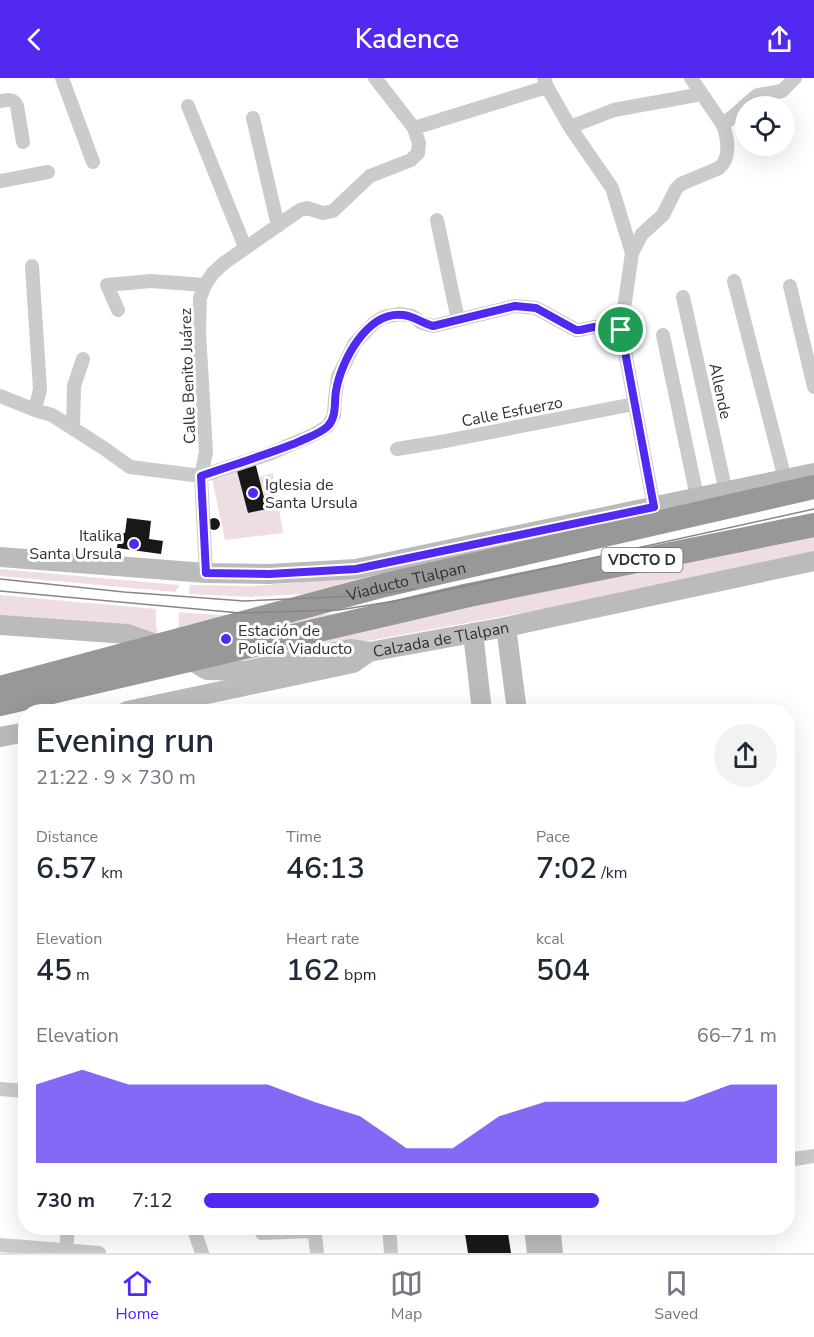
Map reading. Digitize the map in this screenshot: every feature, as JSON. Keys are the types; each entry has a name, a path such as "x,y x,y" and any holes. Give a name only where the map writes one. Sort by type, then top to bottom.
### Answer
{"highway":[{"name":"Viaducto Tlalpan","path":"0,704 42,686 385,585 814,487"},
{"name":"Viaducto Tlalpan","path":"0,688 42,686 469,595 814,525"}],"main road":[{"path":"0,557 206,573 269,574 356,569 814,473"},
{"name":"Calzada de Tlalpan","path":"0,625 127,634 176,651 207,670 246,671 350,649 369,652 506,627 814,561"},
{"path":"506,627 516,704"},
{"path":"473,633 481,704"},
{"path":"160,704 353,663 369,652"},
{"path":"0,737 18,734"},
{"path":"535,1235 537,1253"},
{"path":"551,1235 553,1253"}],"street":[{"path":"62,78 93,162"},
{"path":"118,310 107,285 151,281 205,285 224,263 300,210 307,208 323,213 333,212 370,176 411,160 418,153 419,143 414,128 375,78"},
{"path":"654,507 621,330 632,253 642,234 663,215 676,189 681,184 719,168 727,157 726,134 723,125 691,78"},
{"path":"723,125 758,95 782,91 795,78"},
{"path":"414,128 546,82 570,126 612,188 632,253"},
{"path":"570,126 614,110 702,94"},
{"path":"0,101 11,99 15,101 23,142"},
{"path":"188,106 245,247"},
{"path":"253,118 278,226"},
{"path":"0,181 48,172"},
{"path":"437,220 458,320"},
{"path":"32,266 40,389 35,410"},
{"path":"734,281 785,479"},
{"name":"Calle Benito Juárez","path":"205,285 200,298 199,332 206,452 201,476 206,573"},
{"path":"790,286 814,387"},
{"name":"Allende","path":"683,297 726,492"},
{"path":"0,396 52,415 105,448 130,467 201,476 269,454 314,435 328,426 334,415 338,377 355,343 374,323 384,317 400,314 412,316 422,323 433,326 515,306 536,308 576,330 594,327 621,330"},
{"path":"663,335 697,497"},
{"path":"73,429 74,386 83,359"},
{"name":"Calle Esfuerzo","path":"397,449 634,404"},
{"path":"0,1089 18,1090"},
{"path":"795,1159 814,1156"},
{"path":"66,1252 67,1235"},
{"path":"196,1235 202,1253"},
{"path":"315,1235 317,1253"},
{"path":"390,1235 391,1253"},
{"path":"0,1245 99,1253"}],"shaded area":[{"path":"236,467 249,513 267,508 259,477 273,473 283,533 225,540 211,474"},
{"path":"814,532 814,551 576,603 241,664 178,639 179,612 256,616 333,614 336,632"},
{"path":"0,569 180,585 175,592 0,576"},
{"path":"375,576 357,591 251,597 189,594 190,585 254,586"},
{"path":"0,595 156,609 159,639 0,621"}],"building":[{"name":"Iglesia de Santa Ursula","path":"255,462 267,509 248,513 236,467"},
{"path":"127,518 151,521 149,539 163,541 161,554 117,548 119,533 125,533"},
{"path":"216,518 220,524 216,530 212,530 208,522"},
{"path":"465,1235 508,1235 511,1253 468,1253"}],"tram line":[{"path":"0,591 240,613 339,610 401,600 814,509"},
{"path":"0,579 124,592 244,601 357,596 415,589"}],"place":[{"name":"Iglesia de Santa Ursula","path":"253,493"},
{"name":"Italika Santa Ursula","path":"134,544"},
{"name":"Estación de Policía Viaducto","path":"226,639"}],"route":[{"path":"515,306 536,308 576,330 594,327 621,330 654,507 356,569 269,574 206,573 201,476 269,454 314,435 328,426 334,415 338,377 355,343 374,323 384,317 400,314 412,316 422,323 433,326 515,306"}]}
